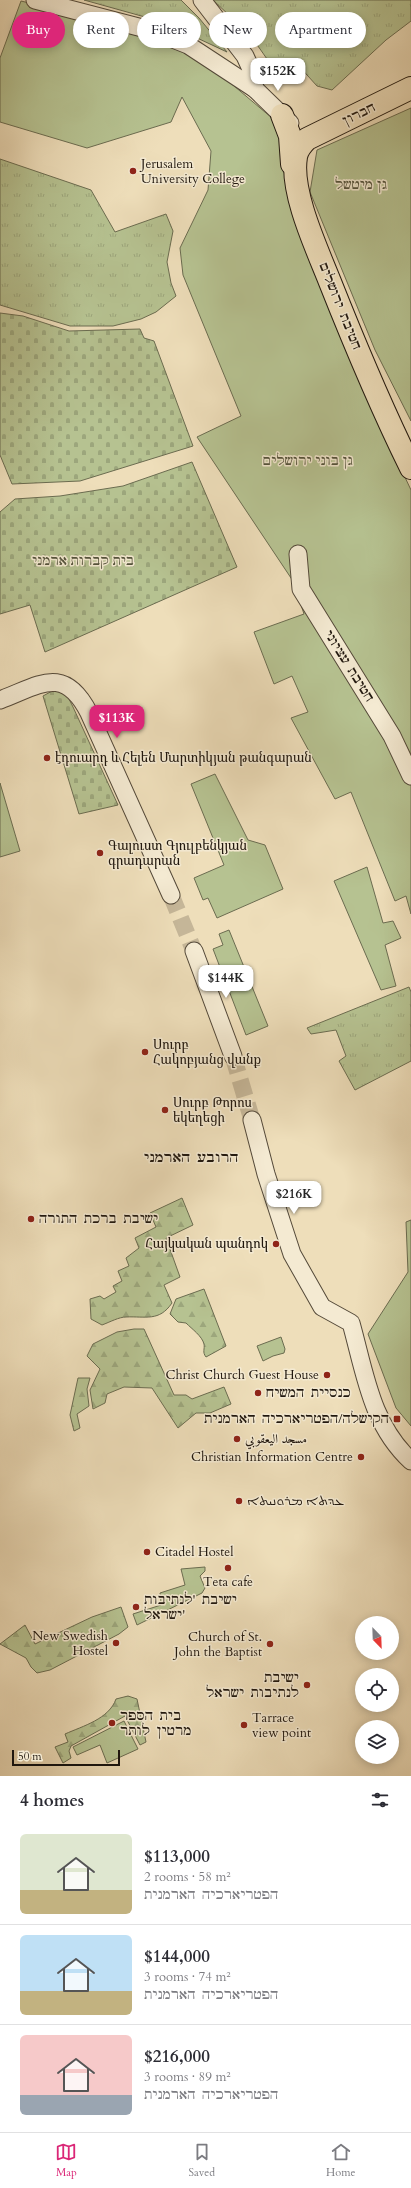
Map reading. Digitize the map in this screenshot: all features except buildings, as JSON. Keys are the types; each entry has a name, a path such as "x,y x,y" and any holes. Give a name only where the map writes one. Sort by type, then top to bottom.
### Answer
{"highway":[{"name":"חברון","path":"307,139 411,88"},
{"path":"282,115 289,131 290,156 297,176"},
{"name":"חטיבת ירושלים","path":"307,139 297,154 297,176 302,207 316,247 376,395 411,468"}],"street":[{"path":"35,0 150,30 188,45 255,90 307,139"},
{"path":"202,0 245,56 250,67 255,90"},
{"name":"חטיבת עציוני","path":"298,554 301,589 392,736 411,776"},
{"path":"0,700 45,683 56,682 74,690 89,713 171,895"},
{"path":"194,951 233,1056"},
{"path":"252,1120 266,1174 292,1254 322,1307 351,1323 377,1414 393,1441 411,1461"}],"green space":[{"path":"84,0 181,0 193,12 137,12 137,15"},
{"path":"213,0 411,0 411,21 386,40 332,90 317,86 298,65 267,59 259,48 267,48 267,12 226,12"},
{"name":"גן בוני ירושלים","path":"21,1 73,14 73,48 129,48 129,28 137,30 137,48 183,48 195,53 298,140 288,156 361,384 411,490 411,914 406,896 395,901 351,792 335,799 291,718 308,712 292,676 274,684 254,632 304,614 293,581 197,437 241,416 183,275 180,248 208,190 211,151 182,97 171,122 87,148 0,122 0,58 12,25 12,48 65,48 65,12 17,12"},
{"path":"201,20 209,30 209,44 201,40"},
{"path":"218,48 224,48 227,52"},
{"name":"גן מיטשל","path":"411,108 411,421 375,350 310,192 317,150"},
{"path":"0,159 91,190 115,232 166,214 173,231 167,262 171,283 176,296 156,312 141,319 113,326 70,326 0,305"},
{"path":"0,313 23,316 69,331 140,329 144,338 154,341 193,446 80,481 12,484 0,455"},
{"name":"בית קברות ארמני","path":"192,462 237,567 45,652 30,605 0,614 0,512 15,499 60,496 123,486"},
{"path":"54,690 67,695 118,805 79,814 43,696"},
{"path":"215,774 248,840 265,845 283,889 217,918 208,898 203,900 194,878 224,865 191,784"},
{"path":"0,783 20,851 0,857"},
{"path":"367,867 383,923 393,921 401,938 385,945 396,986 381,990 334,881"},
{"path":"229,930 268,1026 246,1035 213,949 223,945 219,934"},
{"path":"409,987 411,992 411,1061 355,1090 339,1061 346,1056 336,1030 311,1034 307,1028"},
{"path":"182,1198 193,1225 166,1238 180,1277 164,1285 172,1303 162,1313 152,1317 123,1317 102,1325 91,1319 90,1299 100,1296 104,1299 116,1292 113,1286 122,1281 118,1271 129,1266 126,1258 139,1248 135,1238 156,1227 150,1213"},
{"path":"411,1220 411,1426 396,1408 368,1334 408,1272 406,1222"},
{"path":"204,1289 226,1346 206,1357 204,1352 204,1344 199,1335 186,1323 178,1322 170,1314 176,1299"},
{"path":"144,1329 174,1395 186,1395 192,1399 224,1387 231,1404 210,1413 196,1413 178,1428 152,1388 124,1387 107,1394 105,1403 93,1409 90,1390 100,1369 87,1356 93,1344 117,1332"},
{"path":"281,1337 285,1349 284,1353 263,1361 257,1346"},
{"path":"78,1378 90,1378 87,1389 89,1406 77,1414 80,1428 74,1431 70,1415"},
{"path":"205,1567 205,1571 200,1576 205,1588 202,1593 137,1625 133,1614 161,1605 160,1593 185,1585 181,1569"},
{"path":"121,1607 128,1627 119,1634 50,1670 37,1673 31,1667 26,1658 0,1644 25,1625 35,1644 92,1617"},
{"path":"128,1696 137,1699 146,1742 140,1745 125,1716 71,1746 69,1751 71,1758 63,1763 55,1747 68,1742 65,1734 102,1717 113,1706 116,1699"},
{"path":"124,1721 138,1749 107,1763 100,1745 77,1755 73,1747"}],"tunnel":[{"path":"171,895 194,951"},
{"path":"233,1056 252,1120"}],"place":[{"name":"Jerusalem University College","path":"133,171"},
{"name":"էդուարդ և Հելեն Մարտիկյան թանգարան","path":"47,758"},
{"name":"Գալուստ Գյուլբենկյան գրադարան","path":"100,853"},
{"name":"Սուրբ Հակոբյանց վանք","path":"145,1052"},
{"name":"Սուրբ Թորոս եկեղեցի","path":"165,1110"},
{"name":"ישיבת ברכת התורה","path":"31,1219"},
{"name":"Հայկական պանդոկ","path":"276,1244"},
{"name":"Christ Church Guest House","path":"327,1375"},
{"name":"כנסיית המשיח","path":"258,1393"},
{"name":"הקישלה/הפטריארכיה הארמנית","path":"397,1419"},
{"name":"مسجد اليعقوبي","path":"237,1439"},
{"name":"Christian Information Centre","path":"361,1457"},
{"name":"ܥܕܬܐ ܡܪܘܢܝܬܐ","path":"239,1501"},
{"name":"Citadel Hostel","path":"147,1552"},
{"name":"Teta cafe","path":"228,1568"},
{"name":"ישיבת 'לנתיבות ישראל'","path":"136,1607"},
{"name":"New Swedish Hostel","path":"116,1643"},
{"name":"Church of St. John the Baptist","path":"270,1644"},
{"name":"ישיבת לנתיבות ישראל","path":"307,1685"},
{"name":"בית הספר מרטין לותר","path":"112,1723"},
{"name":"Tarrace view point","path":"244,1725"}],"district":[{"name":"הרובע הארמני","path":"191,1157"}]}
